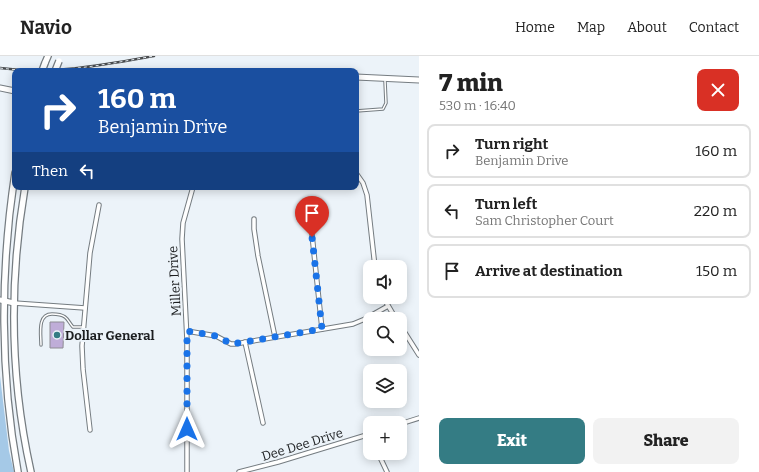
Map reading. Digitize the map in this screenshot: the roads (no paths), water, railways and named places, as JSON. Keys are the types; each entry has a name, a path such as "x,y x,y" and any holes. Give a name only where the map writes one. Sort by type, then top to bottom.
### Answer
{"main road":[{"path":"43,68 48,56"},
{"path":"56,68 60,58"},
{"path":"359,77 419,80"},
{"path":"0,88 12,90"},
{"path":"13,190 6,236 1,300 6,397 18,472"},
{"path":"25,190 17,245 14,303 15,359 17,388 31,472"},
{"path":"1,300 14,303"}],"street":[{"path":"359,177 363,183 367,195 374,260"},
{"name":"Miller Drive","path":"187,472 187,331 182,240 183,223 192,190"},
{"path":"90,430 82,346 90,253 98,205"},
{"path":"254,219 258,256 275,337"},
{"path":"311,225 322,329"},
{"path":"14,303 85,308"},
{"path":"187,331 216,336 232,344 361,321 388,306 392,312"},
{"path":"407,336 419,355"},
{"path":"245,342 263,423"},
{"path":"407,422 419,418"},
{"name":"Dee Dee Drive","path":"239,472 363,437"},
{"path":"381,460 387,472"}],"lane":[{"path":"359,111 383,109 386,103 384,78"},
{"path":"41,346 42,320 46,314 58,314 65,317 73,326 84,327"}],"railway":[{"path":"77,68 154,56"},
{"path":"0,68 12,69"}],"place":[{"name":"Dollar General","path":"57,335"}]}
